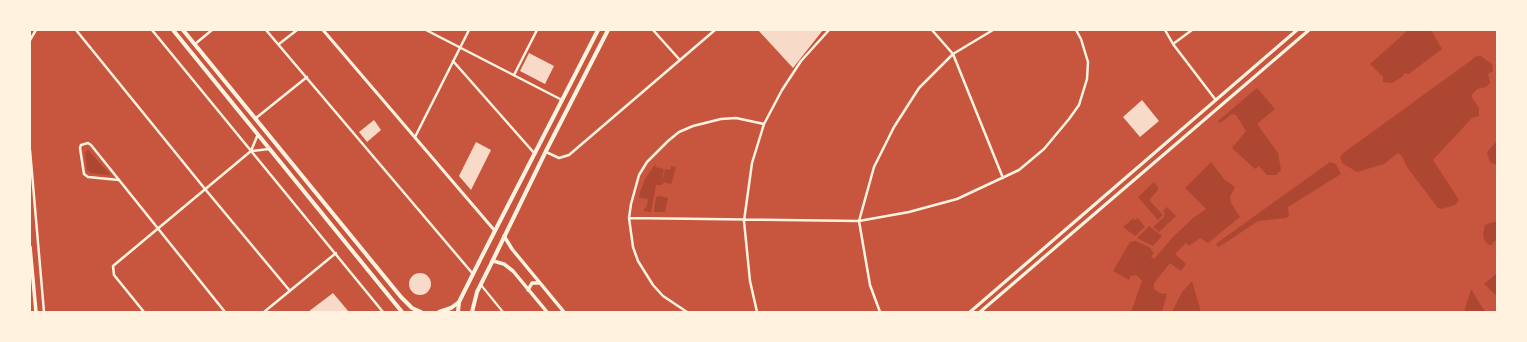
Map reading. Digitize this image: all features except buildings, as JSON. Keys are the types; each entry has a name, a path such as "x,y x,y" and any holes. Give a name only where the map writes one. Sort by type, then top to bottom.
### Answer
{"main road":[{"path":"173,30 272,150 402,312"},
{"path":"183,30 401,297 412,308 421,312"},
{"path":"458,312 459,302 480,259 563,101 598,30"},
{"path":"472,312 474,300 480,284 608,30"},
{"path":"504,236 512,249 564,312"},
{"path":"30,247 36,312"},
{"path":"491,263 508,266 547,312"},
{"path":"528,290 532,283 539,283"},
{"path":"439,312 451,308 459,302"}],"street":[{"path":"30,40 36,30"},
{"path":"76,30 205,189 290,290"},
{"path":"152,30 383,312"},
{"path":"195,44 212,30"},
{"path":"266,30 473,274"},
{"path":"279,44 297,30"},
{"path":"323,30 495,231"},
{"path":"426,30 563,101"},
{"path":"414,138 469,30"},
{"path":"514,75 537,30"},
{"path":"654,30 679,59"},
{"path":"546,151 559,158 570,155 679,59 715,30"},
{"path":"757,312 748,266 744,221 752,163 764,124 801,62 829,30"},
{"path":"932,30 953,54 1003,178"},
{"path":"880,312 870,285 859,221 874,167 894,127 919,88 953,54 992,30"},
{"path":"629,218 744,221 859,221 909,212 957,199 1019,170 1044,149 1079,105 1087,79 1088,62 1081,39 1076,30"},
{"path":"1165,30 1173,44 1216,99"},
{"path":"1173,44 1192,30"},
{"path":"970,312 1297,30"},
{"path":"980,312 1192,132 1309,30"},
{"path":"1281,44 1285,50"},
{"path":"453,61 535,154"},
{"path":"256,118 307,77"},
{"path":"687,312 663,296 645,274 633,247 629,218 630,204 639,175 657,151 679,132 692,126 721,119 736,118 764,124"},
{"path":"144,312 114,275 112,269 115,263 252,151 258,133"},
{"path":"118,180 92,178 84,174 80,148 81,145 88,143 91,145 225,312"},
{"path":"30,150 44,312"},
{"path":"252,151 272,150"},
{"path":"264,312 336,253"},
{"path":"480,284 503,312"}],"shaded area":[{"path":"1408,30 1431,30 1442,49 1409,74 1405,73 1402,77 1392,83 1383,82 1383,77 1370,64"},
{"path":"1477,56 1481,56 1492,64 1493,71 1488,74 1490,83 1486,87 1477,89 1471,96 1479,108 1479,116 1472,118 1433,160 1459,200 1455,205 1441,209 1438,208 1407,167 1402,156 1398,153 1384,164 1357,172 1342,163 1340,157 1342,154"},
{"path":"1257,88 1275,109 1257,124 1278,153 1281,170 1276,175 1267,175 1259,166 1255,169 1232,148 1246,131 1236,115 1232,114 1220,123 1218,121"},
{"path":"1497,141 1497,165 1490,162 1487,152"},
{"path":"88,150 110,174 109,175 91,173 87,170 85,152"},
{"path":"1211,162 1225,180 1235,187 1230,197 1231,203 1240,217 1208,243 1200,238 1189,246 1186,243 1175,254 1186,264 1181,271 1170,263 1154,283 1154,289 1160,293 1167,294 1162,312 1131,312 1142,281 1137,275 1131,276 1129,280 1113,271 1130,242 1136,241 1151,248 1154,253 1151,257 1154,259 1174,236 1193,218 1206,209 1185,188"},
{"path":"1330,162 1336,164 1341,174 1288,207 1289,216 1286,218 1258,221 1219,247 1216,245 1217,243"},
{"path":"656,163 655,167 664,169 661,185 656,185 651,212 643,211 647,206 648,199 639,198 640,192 645,179"},
{"path":"671,166 676,167 671,184 664,182 661,186 665,169 670,170"},
{"path":"1154,182 1158,187 1158,190 1149,200 1163,215 1158,220 1138,197"},
{"path":"659,196 668,198 665,212 654,212 656,197"},
{"path":"1167,207 1176,216 1159,232 1153,227 1164,217 1165,214 1163,211"},
{"path":"1134,218 1135,220 1138,218 1145,227 1135,236 1123,227"},
{"path":"1497,221 1497,239 1489,245 1484,240 1483,234 1485,225"},
{"path":"1149,226 1162,236 1153,246 1137,238"},
{"path":"1497,273 1497,296 1484,284"},
{"path":"1192,281 1201,312 1172,312 1182,292"},
{"path":"1471,289 1480,304 1486,312 1464,312"}]}
